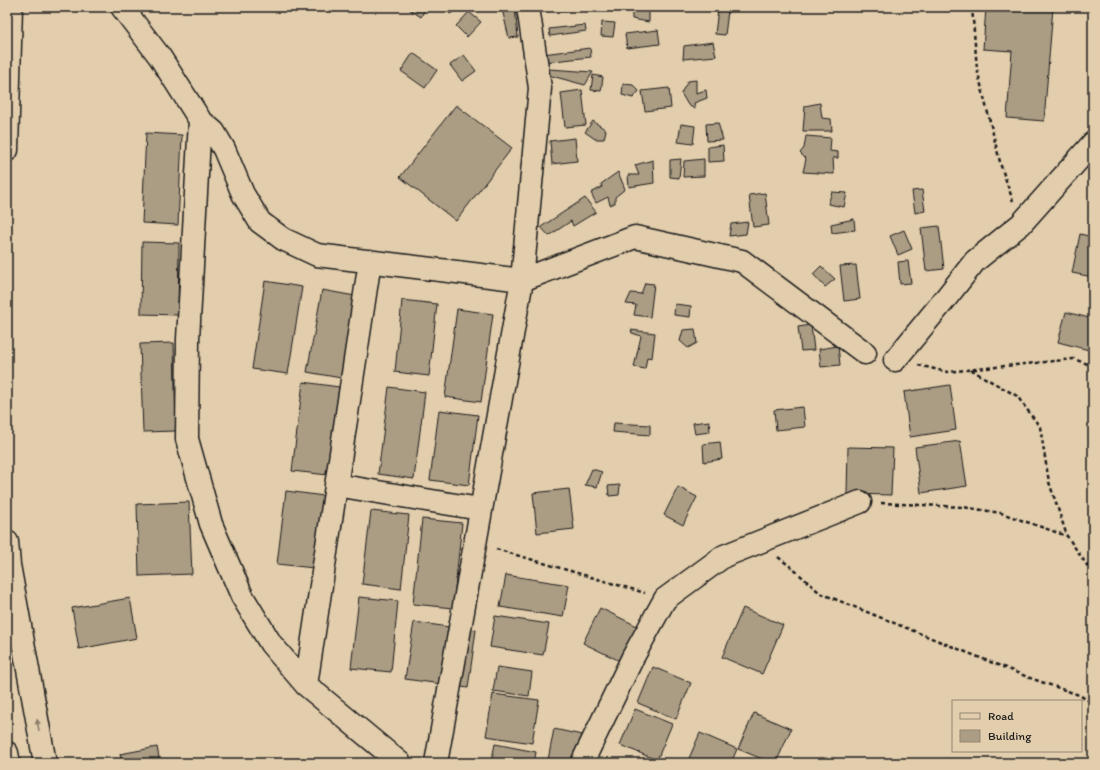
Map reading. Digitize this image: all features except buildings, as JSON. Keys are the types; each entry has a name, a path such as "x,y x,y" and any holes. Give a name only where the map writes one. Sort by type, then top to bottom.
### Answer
{"street":[{"path":"7,150 10,7"},
{"path":"122,7 160,57 200,120 214,132 224,149 243,194 260,222 283,239 317,255 522,280 635,237 742,261 865,353"},
{"path":"436,763 480,509 522,280 540,88 528,7"},
{"path":"200,120 188,339 187,439 210,524 242,596 272,644 306,685 400,763"},
{"path":"895,360 975,261 1021,224 1093,143"},
{"path":"306,685 370,262"},
{"path":"336,484 480,509"},
{"path":"589,761 633,658 665,600 724,556 860,502"},
{"path":"7,542 9,565 45,763"},
{"path":"7,753 9,763"}],"path":[{"path":"972,7 977,69 1001,166 1021,224"},
{"path":"895,360 947,372 1074,359 1093,366"},
{"path":"971,370 1017,396 1040,426 1050,482 1067,536 1093,574"},
{"path":"860,502 963,508 1001,513 1067,536"},
{"path":"474,543 665,600"},
{"path":"758,543 791,567 820,593 1030,678 1079,695 1093,703"}]}
